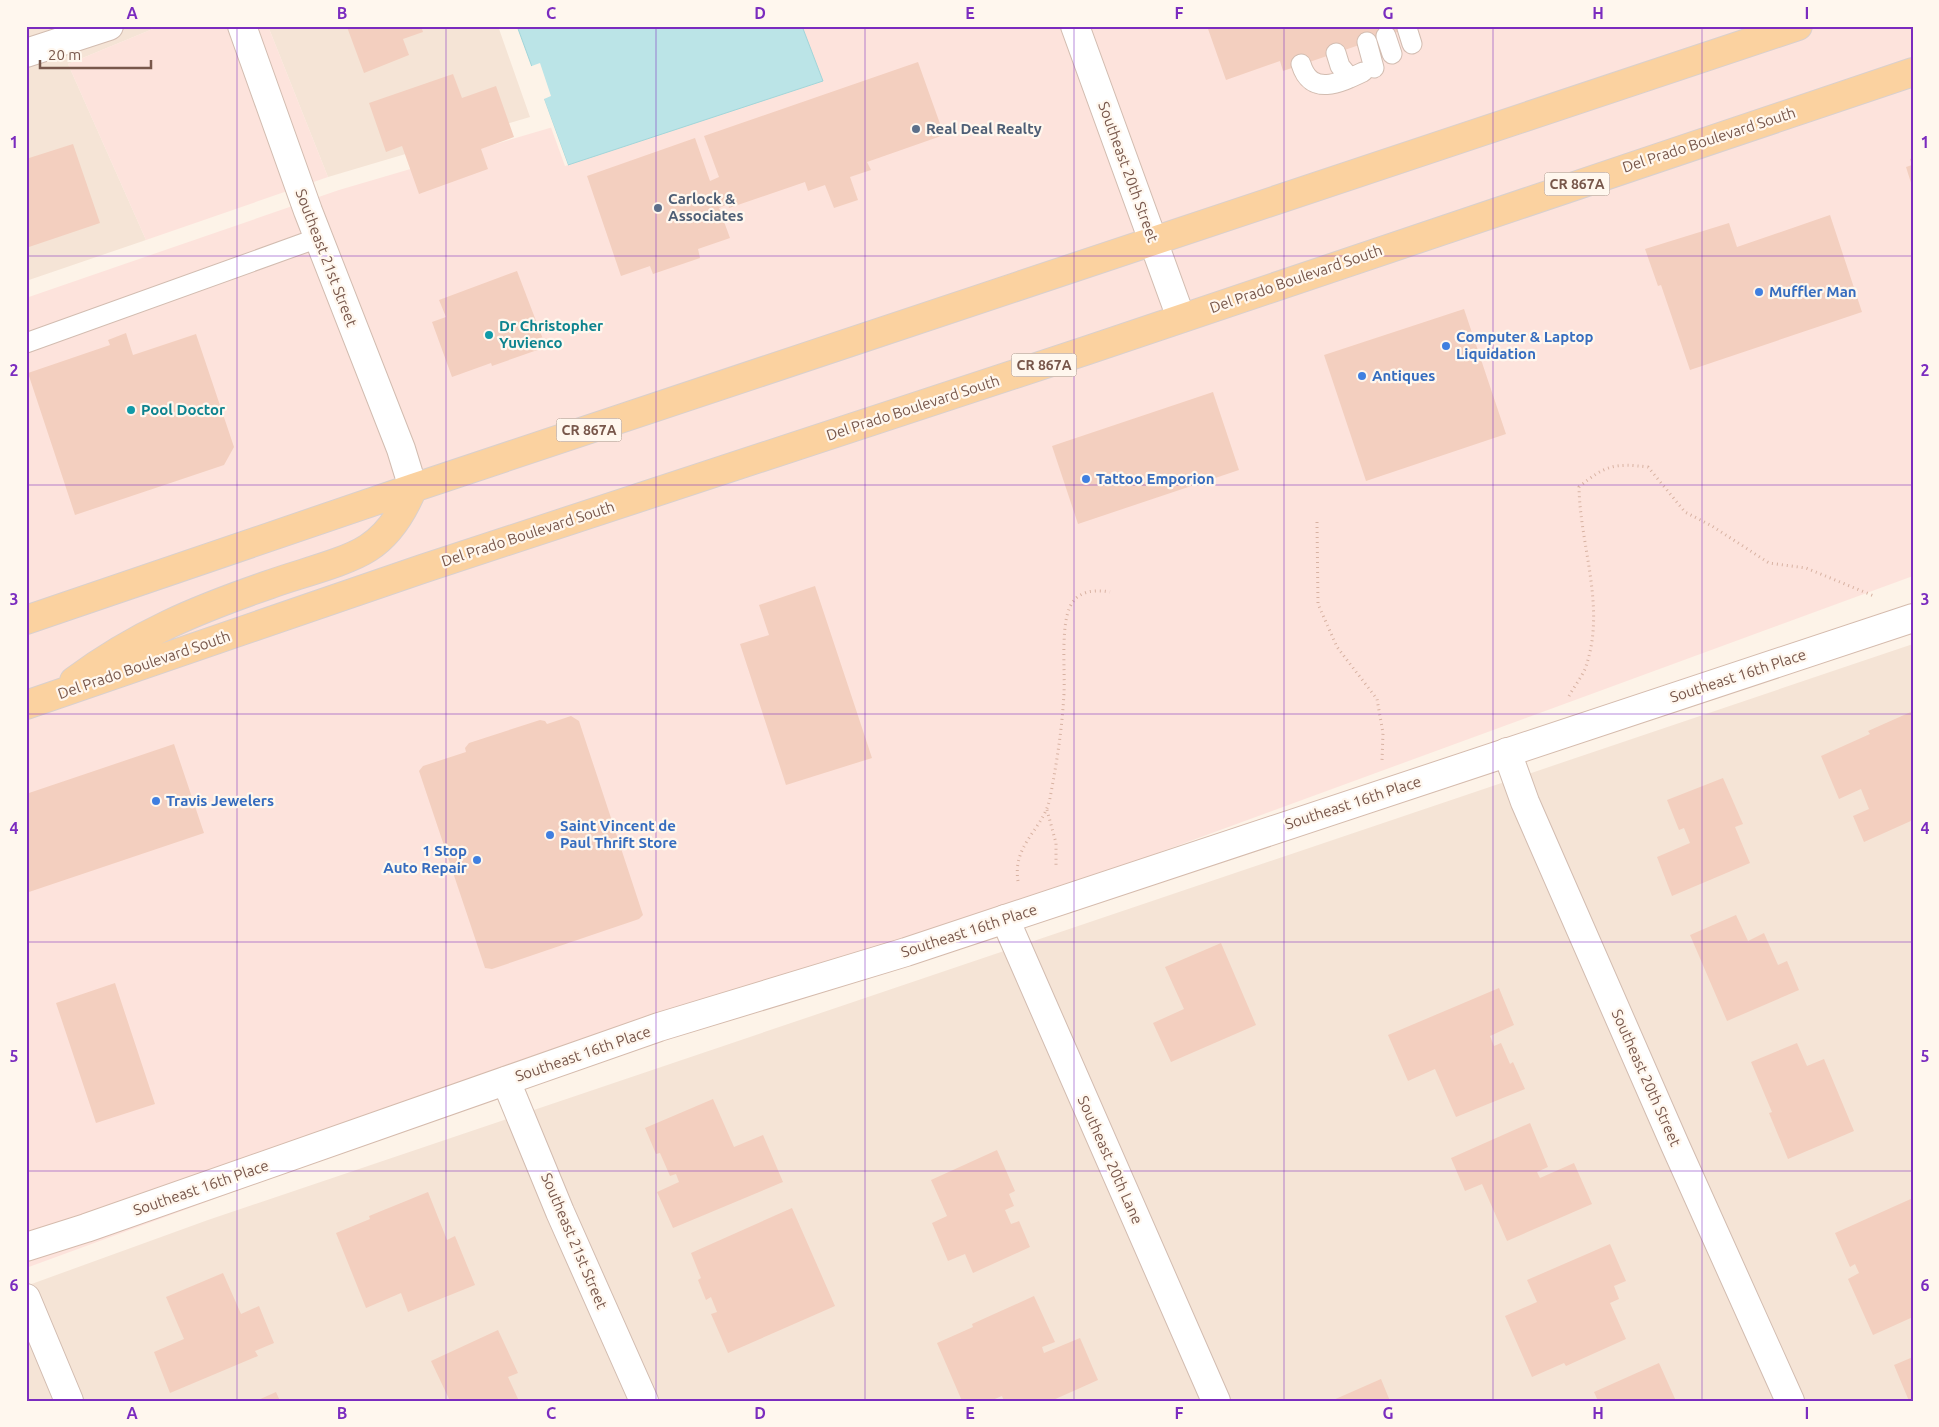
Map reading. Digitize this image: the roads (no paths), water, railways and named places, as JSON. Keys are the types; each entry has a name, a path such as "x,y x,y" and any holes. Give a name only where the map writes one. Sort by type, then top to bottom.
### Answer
{"main road":[{"name":"CR 867A","path":"26,620 412,488 1153,242 1781,29"},
{"name":"Del Prado Boulevard South","path":"26,705 422,569 1181,318 1913,72"},
{"path":"52,696 105,657 153,630 210,605 360,553 390,528 403,511 412,488"}],"street":[{"path":"26,53 109,26"},
{"name":"Southeast 21st Street","path":"242,26 318,238 401,448 412,488"},
{"name":"Southeast 20th Street","path":"1075,26 1181,318"},
{"name":"Southeast 16th Place","path":"26,1247 86,1228 659,1027 1014,916 1908,619"},
{"name":"Southeast 20th Street","path":"1507,752 1525,802 1790,1401"},
{"name":"Southeast 20th Lane","path":"1014,916 1216,1401"},
{"name":"Southeast 21st Street","path":"506,1081 560,1212 644,1401"},
{"path":"26,1298 69,1401"}],"lane":[{"path":"1386,36 1392,54"},
{"path":"1362,73 1366,42"},
{"path":"1336,53 1340,66 1362,73"},
{"path":"1301,64 1304,74 1310,81 1320,85 1362,73"},
{"path":"26,342 318,238"}],"water":[{"path":"517,26 802,26 823,81 568,165"}],"place":[{"name":"Real Deal Realty","path":"916,129"},
{"name":"Carlock & Associates","path":"658,208"},
{"name":"Muffler Man","path":"1759,292"},
{"name":"Dr Christopher Yuvienco","path":"489,335"},
{"name":"Computer & Laptop Liquidation","path":"1446,346"},
{"name":"Antiques","path":"1362,376"},
{"name":"Pool Doctor","path":"131,410"},
{"name":"Tattoo Emporion","path":"1086,479"},
{"name":"Travis Jewelers","path":"156,801"},
{"name":"Saint Vincent de Paul Thrift Store","path":"550,835"},
{"name":"1 Stop Auto Repair","path":"477,860"}]}
